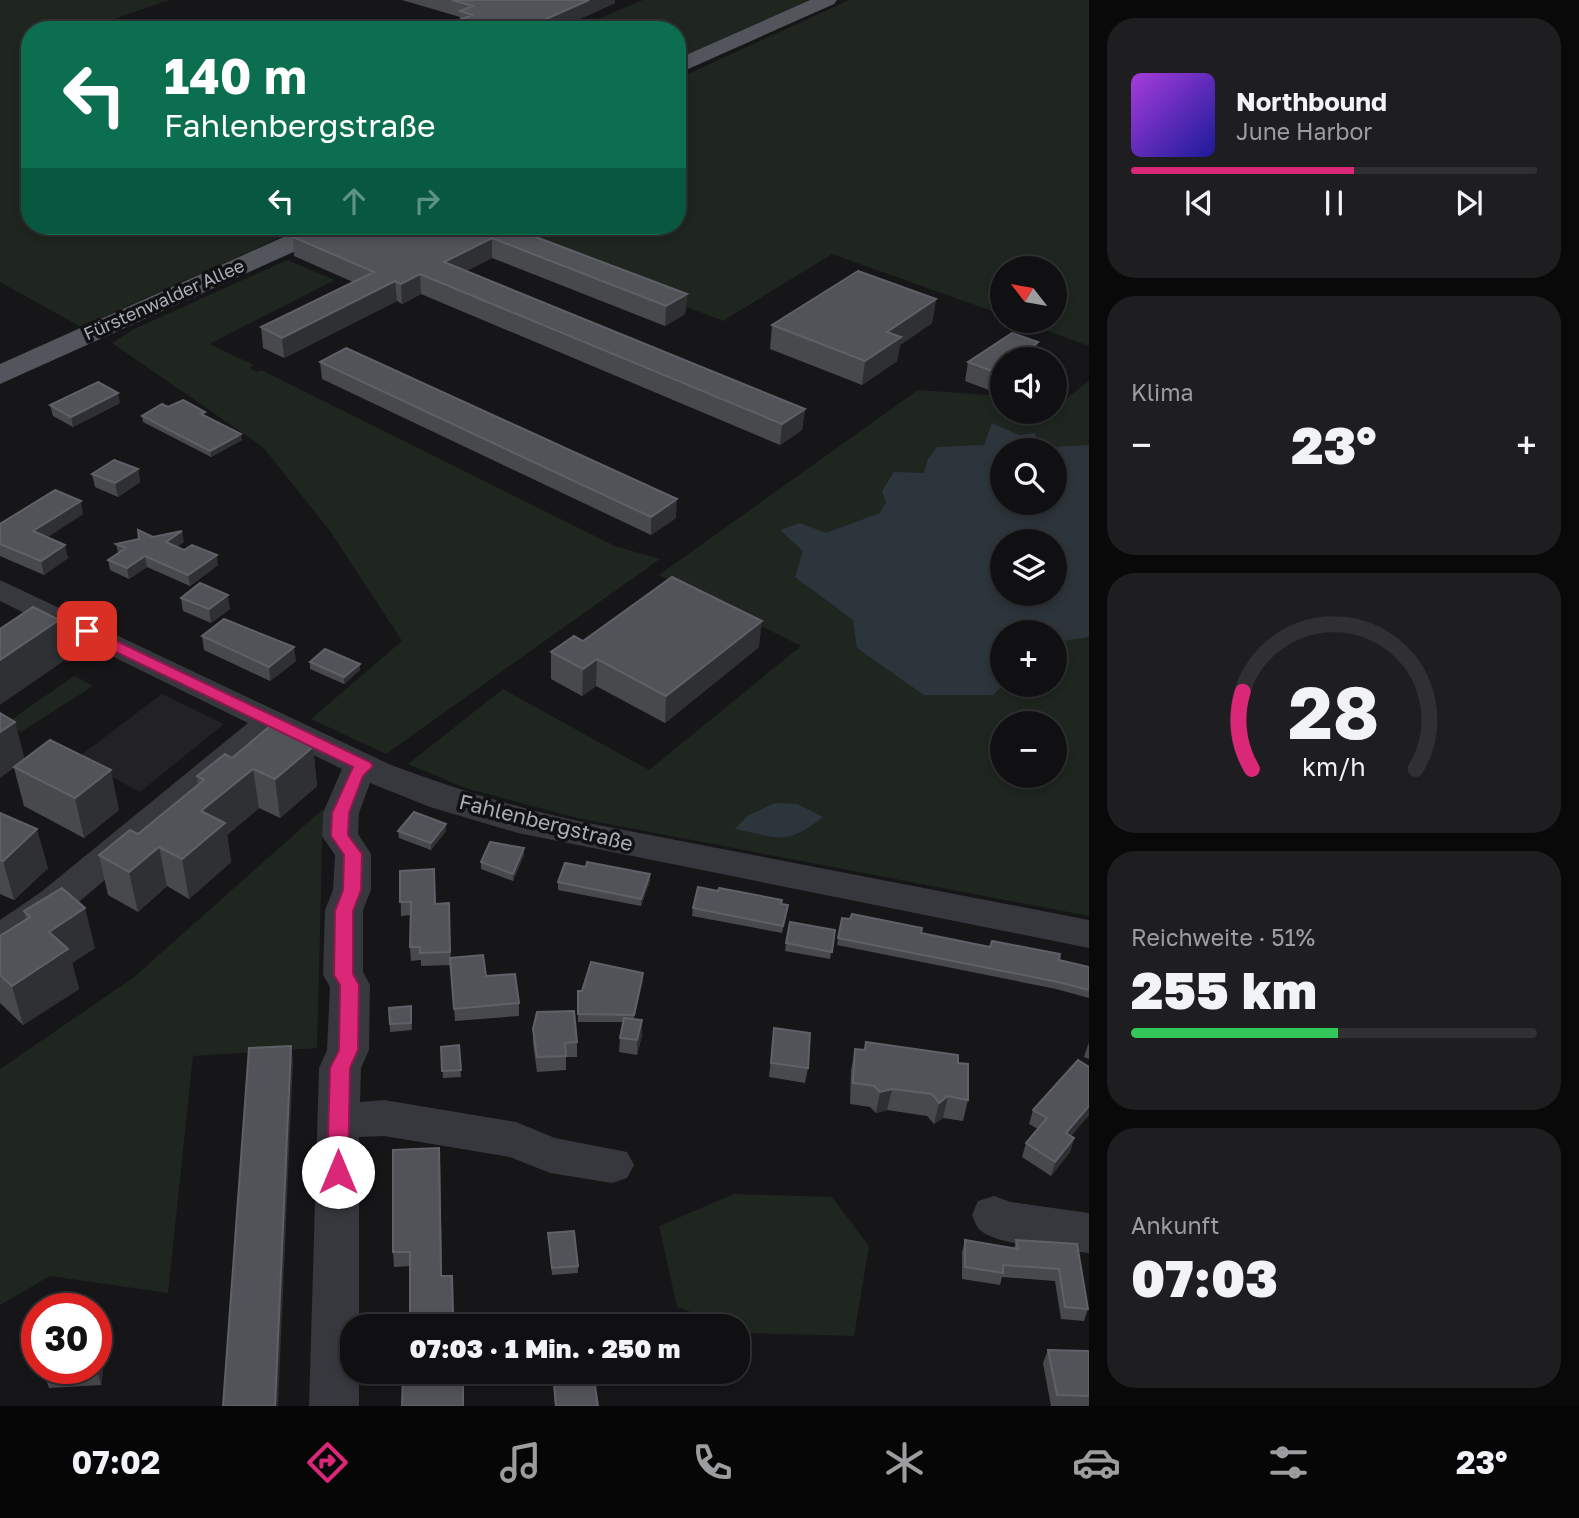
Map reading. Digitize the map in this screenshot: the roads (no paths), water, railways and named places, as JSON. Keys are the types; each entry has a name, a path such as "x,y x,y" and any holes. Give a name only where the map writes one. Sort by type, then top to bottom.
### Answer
{"main road":[{"path":"686,63 827,0"},
{"name":"Fürstenwalder Allee","path":"0,375 309,235"}],"street":[{"name":"Fahlenbergstraße","path":"0,589 365,766 443,798 517,821 1089,934"},
{"path":"0,940 54,902 272,721"},
{"path":"334,1406 340,1068 348,1050 350,985 343,975 344,911 352,890 353,854 340,836 341,813 356,774 365,766"},
{"path":"338,1121 384,1118 516,1140 550,1155 612,1165"},
{"path":"993,1215 1003,1220 1089,1233"}]}
